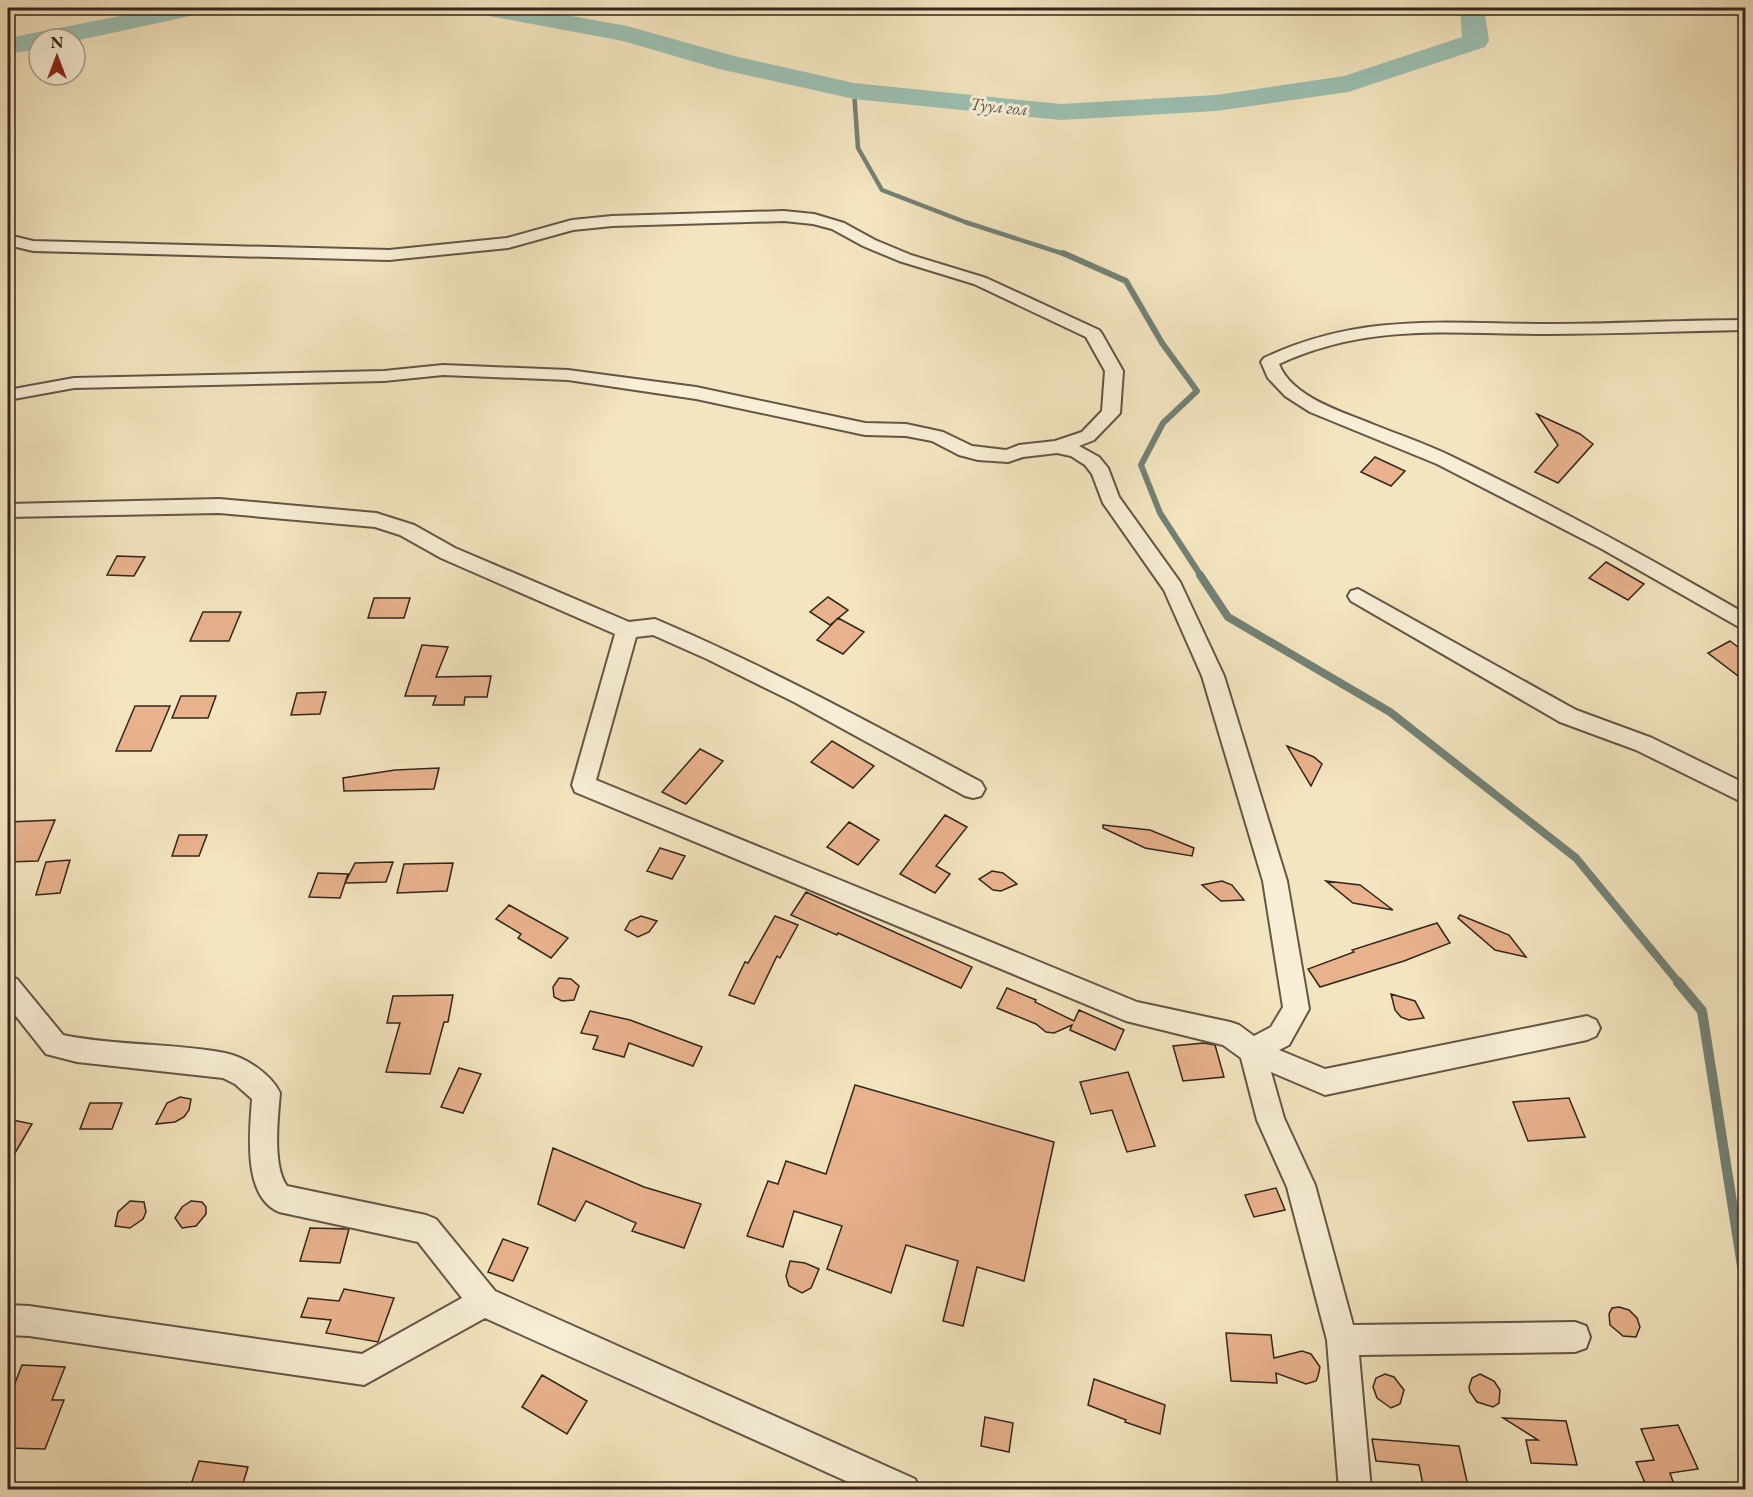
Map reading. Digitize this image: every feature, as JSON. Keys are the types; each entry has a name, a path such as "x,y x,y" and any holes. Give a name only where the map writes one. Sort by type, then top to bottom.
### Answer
{"street":[{"path":"8,240 33,246 389,255 508,243 572,225 612,221 784,216 814,219 838,225 869,243 905,258 980,281 1093,334 1114,371 1111,413 1088,436 1057,447"},
{"path":"1746,325 1584,329 1463,327 1396,329 1318,341 1292,349 1269,362 1274,374 1292,392 1316,408 1444,460 1609,544 1746,624"},
{"path":"8,395 74,383 384,376 443,370 568,375 696,393 865,429 906,430 937,436 966,451 993,457 1008,456 1034,448 1057,447 1077,451 1101,472 1110,498 1146,552 1173,587 1213,676 1275,881 1296,1009 1280,1036 1252,1051"},
{"path":"8,512 219,506 376,520 407,530 448,553 627,630 655,627 715,653 802,696 973,789"},
{"path":"1358,596 1568,716 1644,744 1746,795"},
{"path":"627,630 583,785 1135,1013 1230,1034 1252,1051 1325,1082 1587,1028"},
{"path":"8,987 56,1045 77,1050 226,1066 244,1075 266,1093 264,1129 268,1182 273,1193 279,1198 426,1229 484,1302 904,1490"},
{"path":"1252,1051 1271,1120 1301,1185 1342,1340 1355,1490"},
{"path":"8,1320 29,1321 364,1370 484,1302"},
{"path":"1342,1340 1575,1338"}],"building":[{"path":"1537,414 1580,434 1593,444 1558,483 1535,472 1558,445"},
{"path":"1375,457 1405,471 1391,486 1361,472"},
{"path":"117,556 145,557 134,576 107,575"},
{"path":"1606,562 1644,584 1628,600 1589,578"},
{"path":"828,597 848,610 830,625 810,612"},
{"path":"374,598 410,598 404,618 368,618"},
{"path":"203,612 241,612 229,641 190,641"},
{"path":"838,618 864,632 843,654 817,640"},
{"path":"1730,641 1746,653 1746,682 1708,653"},
{"path":"422,645 448,647 436,677 491,676 487,697 465,697 464,705 433,705 436,696 405,696"},
{"path":"326,692 320,714 291,715 297,693"},
{"path":"181,696 216,696 208,718 172,718"},
{"path":"135,706 170,706 151,751 116,751"},
{"path":"832,741 874,766 853,788 811,762"},
{"path":"1287,746 1314,757 1322,764 1311,786"},
{"path":"700,749 723,761 686,804 662,792"},
{"path":"439,768 434,789 344,791 343,778 395,770"},
{"path":"945,815 967,827 936,866 950,874 935,893 900,874"},
{"path":"55,820 38,861 8,862 8,822"},
{"path":"849,822 879,840 858,865 827,847"},
{"path":"1103,825 1150,830 1194,848 1192,856 1145,848 1103,828"},
{"path":"179,835 207,835 199,856 172,856"},
{"path":"660,848 685,856 672,879 647,871"},
{"path":"70,860 60,893 36,895 46,862"},
{"path":"393,862 386,882 345,883 355,863"},
{"path":"453,863 447,891 397,893 404,864"},
{"path":"992,871 1003,873 1017,884 1001,891 993,890 979,879"},
{"path":"318,873 348,874 340,898 309,897"},
{"path":"1222,881 1232,885 1244,900 1221,901 1202,885"},
{"path":"1326,881 1360,885 1393,910 1353,903"},
{"path":"806,892 972,967 961,988 838,933 837,935 791,915"},
{"path":"509,905 568,938 551,958 518,938 521,934 496,919"},
{"path":"1460,915 1509,935 1526,957 1495,950 1458,918"},
{"path":"641,916 657,921 649,932 638,937 625,930 630,921"},
{"path":"775,916 798,925 780,958 777,956 754,1004 729,995 745,962 748,963"},
{"path":"1437,923 1450,943 1404,961 1320,987 1308,969 1354,952 1352,950"},
{"path":"559,978 571,979 579,986 574,1000 562,1001 554,997 553,987"},
{"path":"1007,988 1036,1000 1035,1002 1074,1021 1079,1010 1124,1030 1115,1050 1070,1030 1072,1025 1054,1033 1046,1032 1036,1024 997,1008"},
{"path":"1391,994 1415,1001 1424,1018 1409,1020 1401,1017 1395,1010"},
{"path":"453,995 448,1022 444,1022 430,1074 386,1072 400,1023 387,1023 393,996"},
{"path":"590,1011 630,1020 702,1047 693,1066 629,1043 624,1057 593,1049 598,1036 581,1033"},
{"path":"1204,1043 1215,1045 1224,1077 1183,1081 1173,1046"},
{"path":"459,1068 481,1074 463,1113 441,1107"},
{"path":"1128,1072 1155,1146 1127,1152 1112,1110 1091,1114 1080,1082"},
{"path":"855,1085 1054,1142 1024,1281 977,1267 963,1326 943,1321 958,1261 906,1245 891,1293 827,1269 842,1226 794,1211 783,1247 747,1236 768,1181 778,1184 786,1161 826,1174"},
{"path":"180,1097 191,1099 189,1110 184,1117 175,1122 156,1124 167,1103"},
{"path":"1569,1098 1585,1137 1528,1141 1513,1102"},
{"path":"90,1103 122,1103 112,1129 80,1129"},
{"path":"8,1119 32,1124 8,1165"},
{"path":"553,1148 644,1187 701,1204 684,1248 632,1231 636,1223 586,1201 575,1221 538,1204"},
{"path":"1276,1188 1285,1210 1254,1217 1245,1195"},
{"path":"130,1201 144,1202 146,1212 143,1219 130,1228 115,1226 118,1212"},
{"path":"191,1201 202,1202 206,1207 206,1214 196,1226 182,1228 175,1218 182,1207"},
{"path":"310,1228 349,1229 340,1263 300,1261"},
{"path":"503,1239 528,1248 513,1281 488,1272"},
{"path":"790,1261 805,1263 819,1269 811,1288 802,1293 789,1286 786,1276"},
{"path":"344,1289 394,1298 378,1342 326,1333 331,1320 301,1317 308,1298 339,1301"},
{"path":"1619,1307 1629,1310 1637,1318 1640,1327 1636,1337 1623,1336 1610,1325 1609,1314 1612,1308"},
{"path":"1226,1333 1271,1335 1274,1358 1302,1351 1311,1354 1320,1367 1316,1381 1306,1384 1276,1373 1277,1383 1231,1381"},
{"path":"22,1365 65,1367 52,1400 64,1400 45,1449 8,1448 8,1401"},
{"path":"1385,1374 1394,1377 1404,1390 1400,1404 1391,1408 1377,1398 1373,1387 1376,1378"},
{"path":"1480,1374 1494,1381 1500,1390 1499,1403 1493,1407 1477,1402 1470,1392 1472,1378"},
{"path":"542,1375 587,1401 567,1434 522,1407"},
{"path":"1094,1379 1165,1405 1160,1434 1125,1422 1126,1420 1088,1405"},
{"path":"985,1417 1013,1423 1009,1452 981,1446"},
{"path":"1503,1418 1566,1421 1577,1465 1531,1463 1526,1440 1538,1440"},
{"path":"1678,1425 1698,1469 1670,1473 1676,1490 1648,1490 1636,1462 1654,1460 1641,1429"},
{"path":"1372,1439 1459,1446 1468,1486 1423,1485 1419,1465 1376,1461"},
{"path":"199,1461 248,1467 241,1490 189,1490"}],"waterway":[{"name":"Туул гол","path":"87,31 195,8"},
{"name":"Туул гол","path":"489,8 627,34 729,63 854,91 1061,112 1216,103 1348,84 1476,41 1472,8"},
{"name":"Туул гол","path":"8,46 27,43"},
{"path":"854,91 858,148 882,190 965,222 1067,255"},
{"path":"1063,253 1126,281 1162,343 1197,391 1163,423 1141,465 1160,513 1201,576"},
{"path":"1200,575 1228,617 1390,712 1576,858 1679,983"},
{"path":"1678,982 1702,1011 1742,1266 1746,1276"}]}
